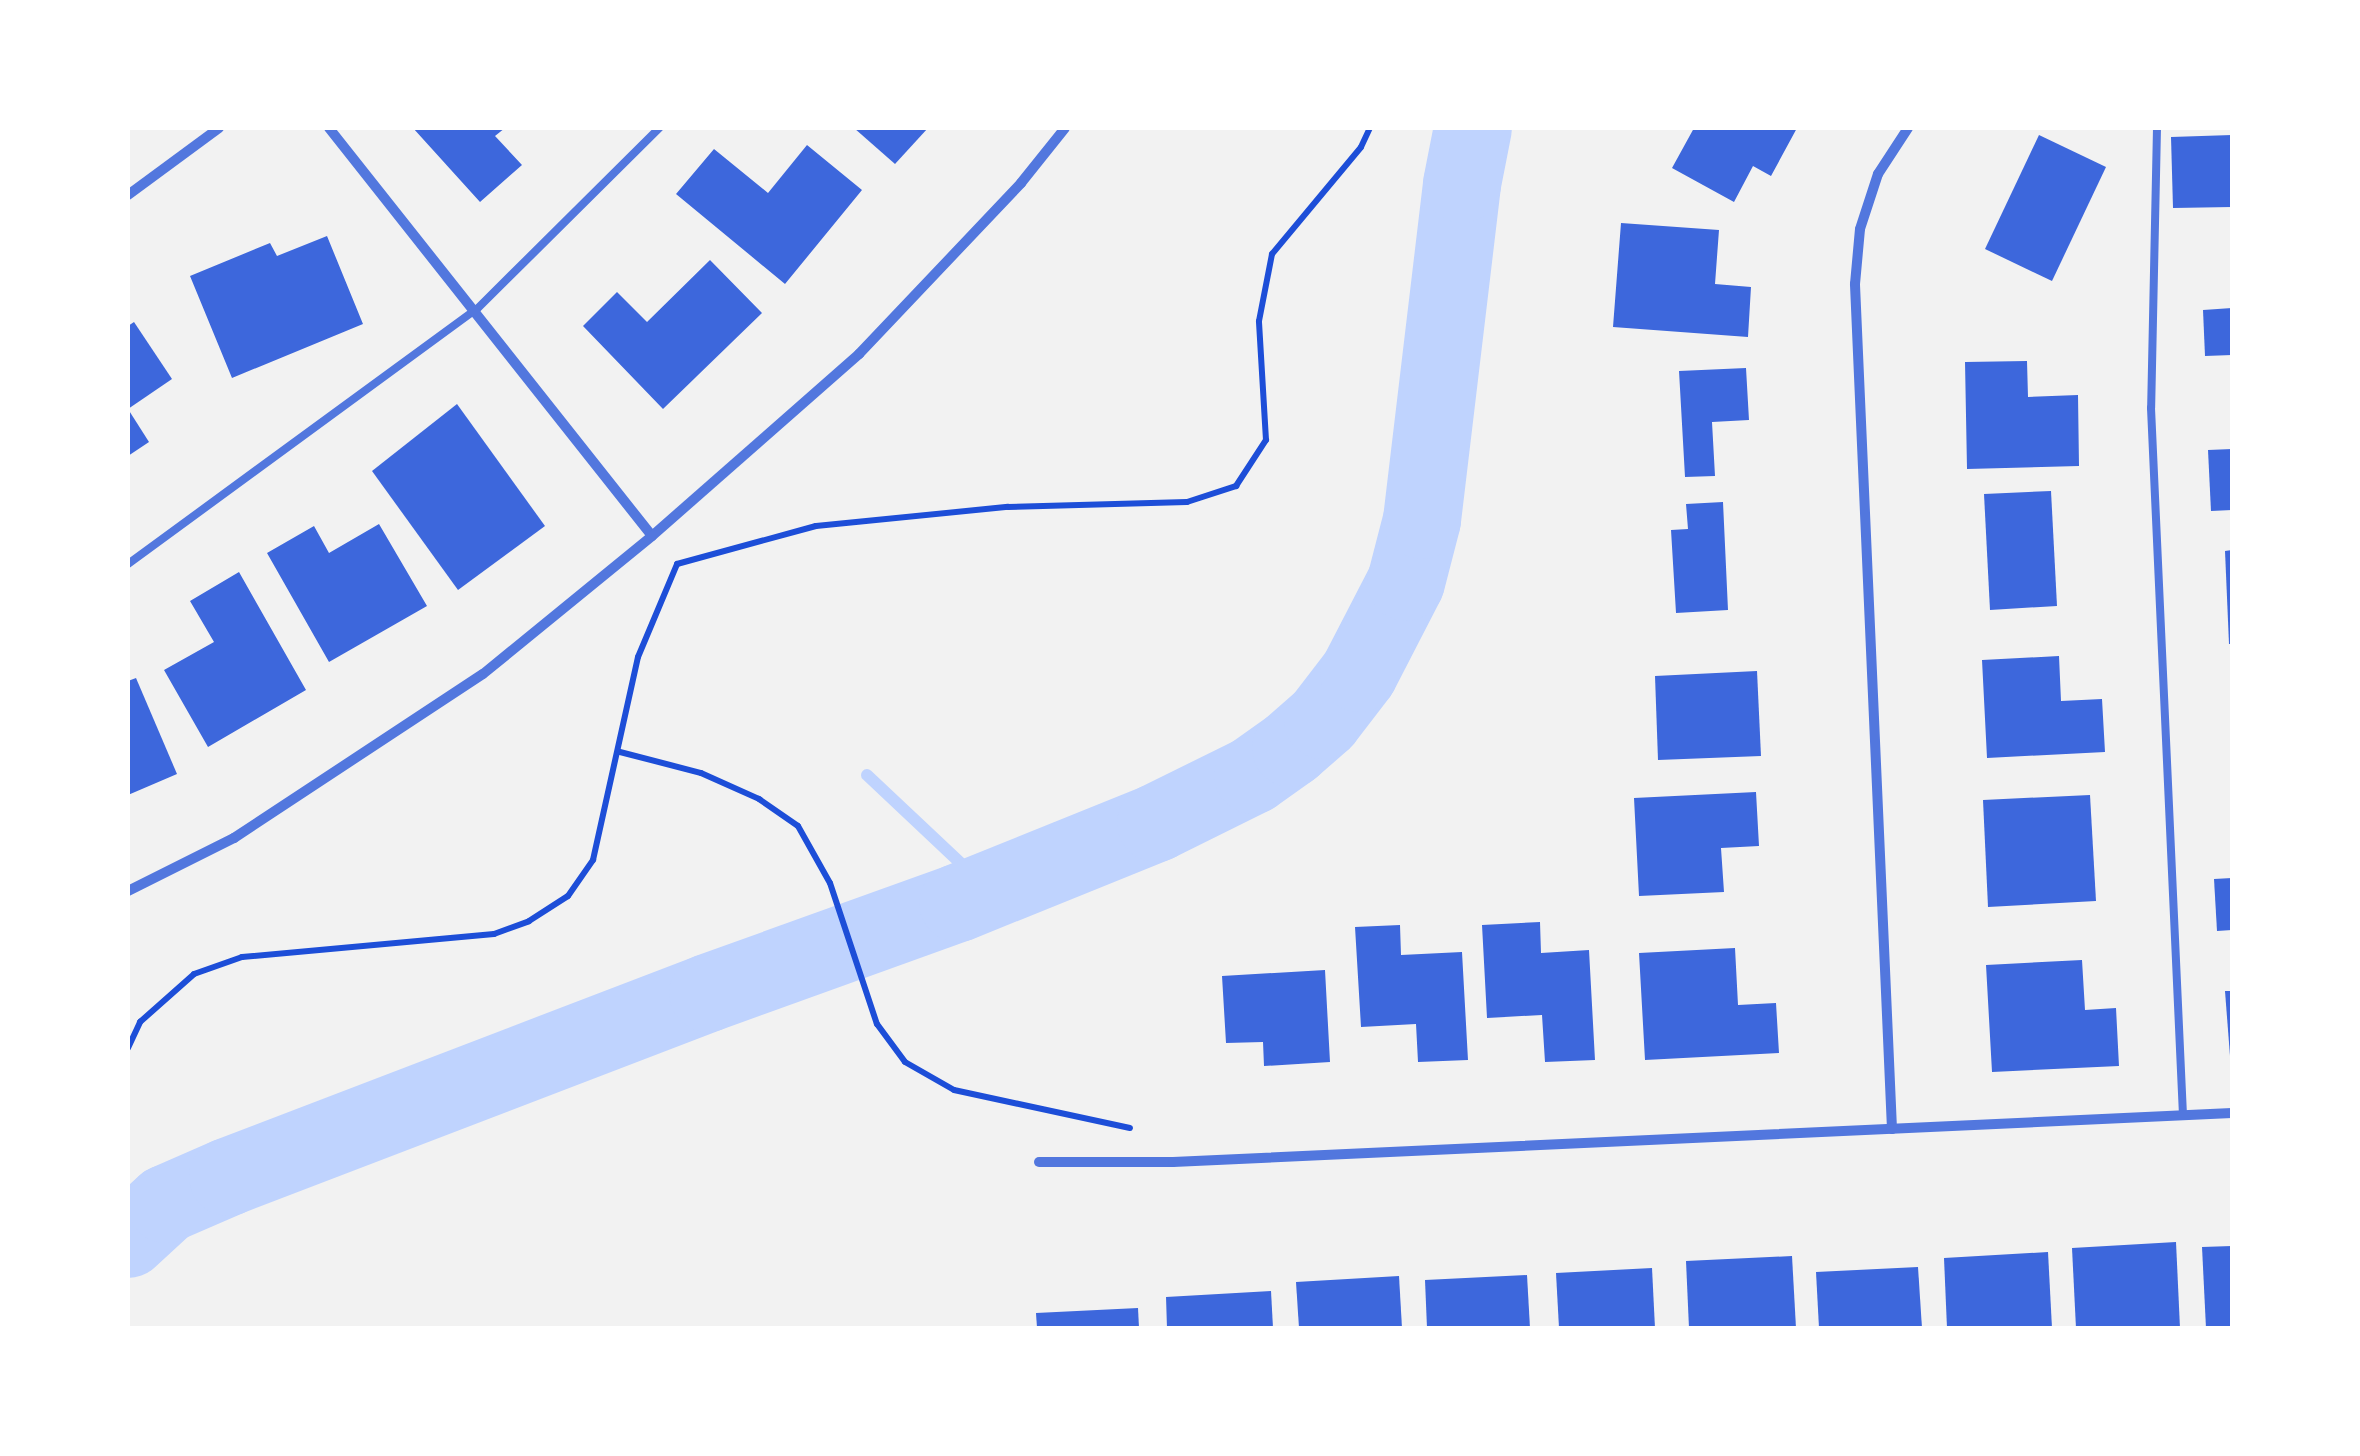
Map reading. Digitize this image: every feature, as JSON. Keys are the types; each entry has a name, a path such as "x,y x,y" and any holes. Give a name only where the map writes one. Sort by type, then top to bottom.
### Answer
{"street":[{"path":"128,195 220,128"},
{"path":"329,128 652,536"},
{"path":"128,891 234,838 380,746 483,674 652,536 859,354 1022,183 1065,128"},
{"path":"1892,1130 1856,284 1860,229 1878,174 1908,128"},
{"path":"1039,1162 1173,1162 2232,1113"}],"lane":[{"path":"128,564 476,309 659,128"},
{"path":"2157,128 2150,408 2183,1115"}],"path":[{"path":"128,1048 140,1022 194,974 242,957 494,934 529,921 568,896 592,860 620,752 638,657 677,564 816,526 1008,507 1187,502 1236,486 1266,440 1260,321 1272,254 1361,146 1370,128"},
{"path":"620,752 701,772 760,799 798,826 830,883 877,1024 906,1062 954,1090 1130,1128"}],"building":[{"path":"413,128 505,128 495,136 522,165 480,202"},
{"path":"854,128 928,128 895,164"},
{"path":"1694,128 1797,128 1771,176 1753,166 1734,202 1672,168"},
{"path":"2039,135 2106,167 2052,281 1985,249"},
{"path":"2232,135 2232,207 2173,208 2171,137"},
{"path":"807,145 862,190 785,284 676,194 714,149 768,193"},
{"path":"1621,223 1719,230 1715,284 1751,287 1748,337 1613,327"},
{"path":"327,236 363,324 232,378 190,276 270,243 277,256"},
{"path":"710,260 762,313 663,409 583,326 617,292 647,322"},
{"path":"2232,308 2232,355 2205,356 2203,310"},
{"path":"134,322 172,379 128,409 128,326"},
{"path":"2027,361 2028,397 2078,395 2079,466 1967,469 1965,362"},
{"path":"1746,368 1749,420 1712,422 1715,476 1685,477 1679,371"},
{"path":"457,404 545,526 458,590 372,471"},
{"path":"128,409 149,442 128,456"},
{"path":"2232,449 2232,510 2211,511 2208,450"},
{"path":"2051,491 2057,606 1990,610 1984,494"},
{"path":"1723,502 1728,610 1676,613 1671,530 1688,529 1686,504"},
{"path":"379,524 427,606 329,662 267,553 314,526 329,553"},
{"path":"2232,550 2232,644 2229,644 2225,551"},
{"path":"239,572 306,690 208,747 164,670 214,642 190,601"},
{"path":"2059,656 2061,701 2102,699 2105,752 1987,758 1982,660"},
{"path":"1757,671 1761,756 1658,760 1655,676"},
{"path":"136,678 177,774 128,795 128,681"},
{"path":"1756,792 1759,846 1721,848 1724,892 1639,896 1634,798"},
{"path":"2090,795 2096,901 1988,907 1983,800"},
{"path":"2232,878 2232,930 2217,931 2214,879"},
{"path":"1540,922 1541,953 1589,950 1595,1060 1545,1062 1542,1015 1487,1018 1482,925"},
{"path":"1400,925 1401,955 1462,952 1468,1060 1418,1062 1416,1024 1361,1027 1355,927"},
{"path":"1735,948 1738,1005 1776,1003 1779,1053 1645,1060 1639,953"},
{"path":"2082,960 2085,1010 2116,1008 2119,1066 1992,1072 1986,965"},
{"path":"1325,970 1330,1062 1264,1066 1263,1042 1226,1043 1222,976"},
{"path":"2225,991 2232,991 2232,1056 2230,1056"},
{"path":"2176,1242 2180,1328 2076,1328 2072,1248"},
{"path":"2232,1246 2232,1328 2206,1328 2202,1247"},
{"path":"2048,1252 2052,1328 1947,1328 1944,1258"},
{"path":"1792,1256 1796,1328 1689,1328 1686,1261"},
{"path":"1918,1267 1922,1328 1819,1328 1816,1272"},
{"path":"1652,1268 1655,1328 1559,1328 1556,1273"},
{"path":"1527,1275 1530,1328 1427,1328 1425,1280"},
{"path":"1399,1276 1402,1328 1299,1328 1296,1282"},
{"path":"1271,1291 1273,1328 1167,1328 1166,1297"},
{"path":"1138,1308 1139,1328 1037,1328 1036,1313"}],"waterway":[{"path":"128,1239 166,1204 228,1177 708,993 958,903 1156,823 1253,775 1291,748 1323,720 1359,673 1406,582 1422,520 1462,184 1473,128"},
{"path":"867,775 989,890"}]}
